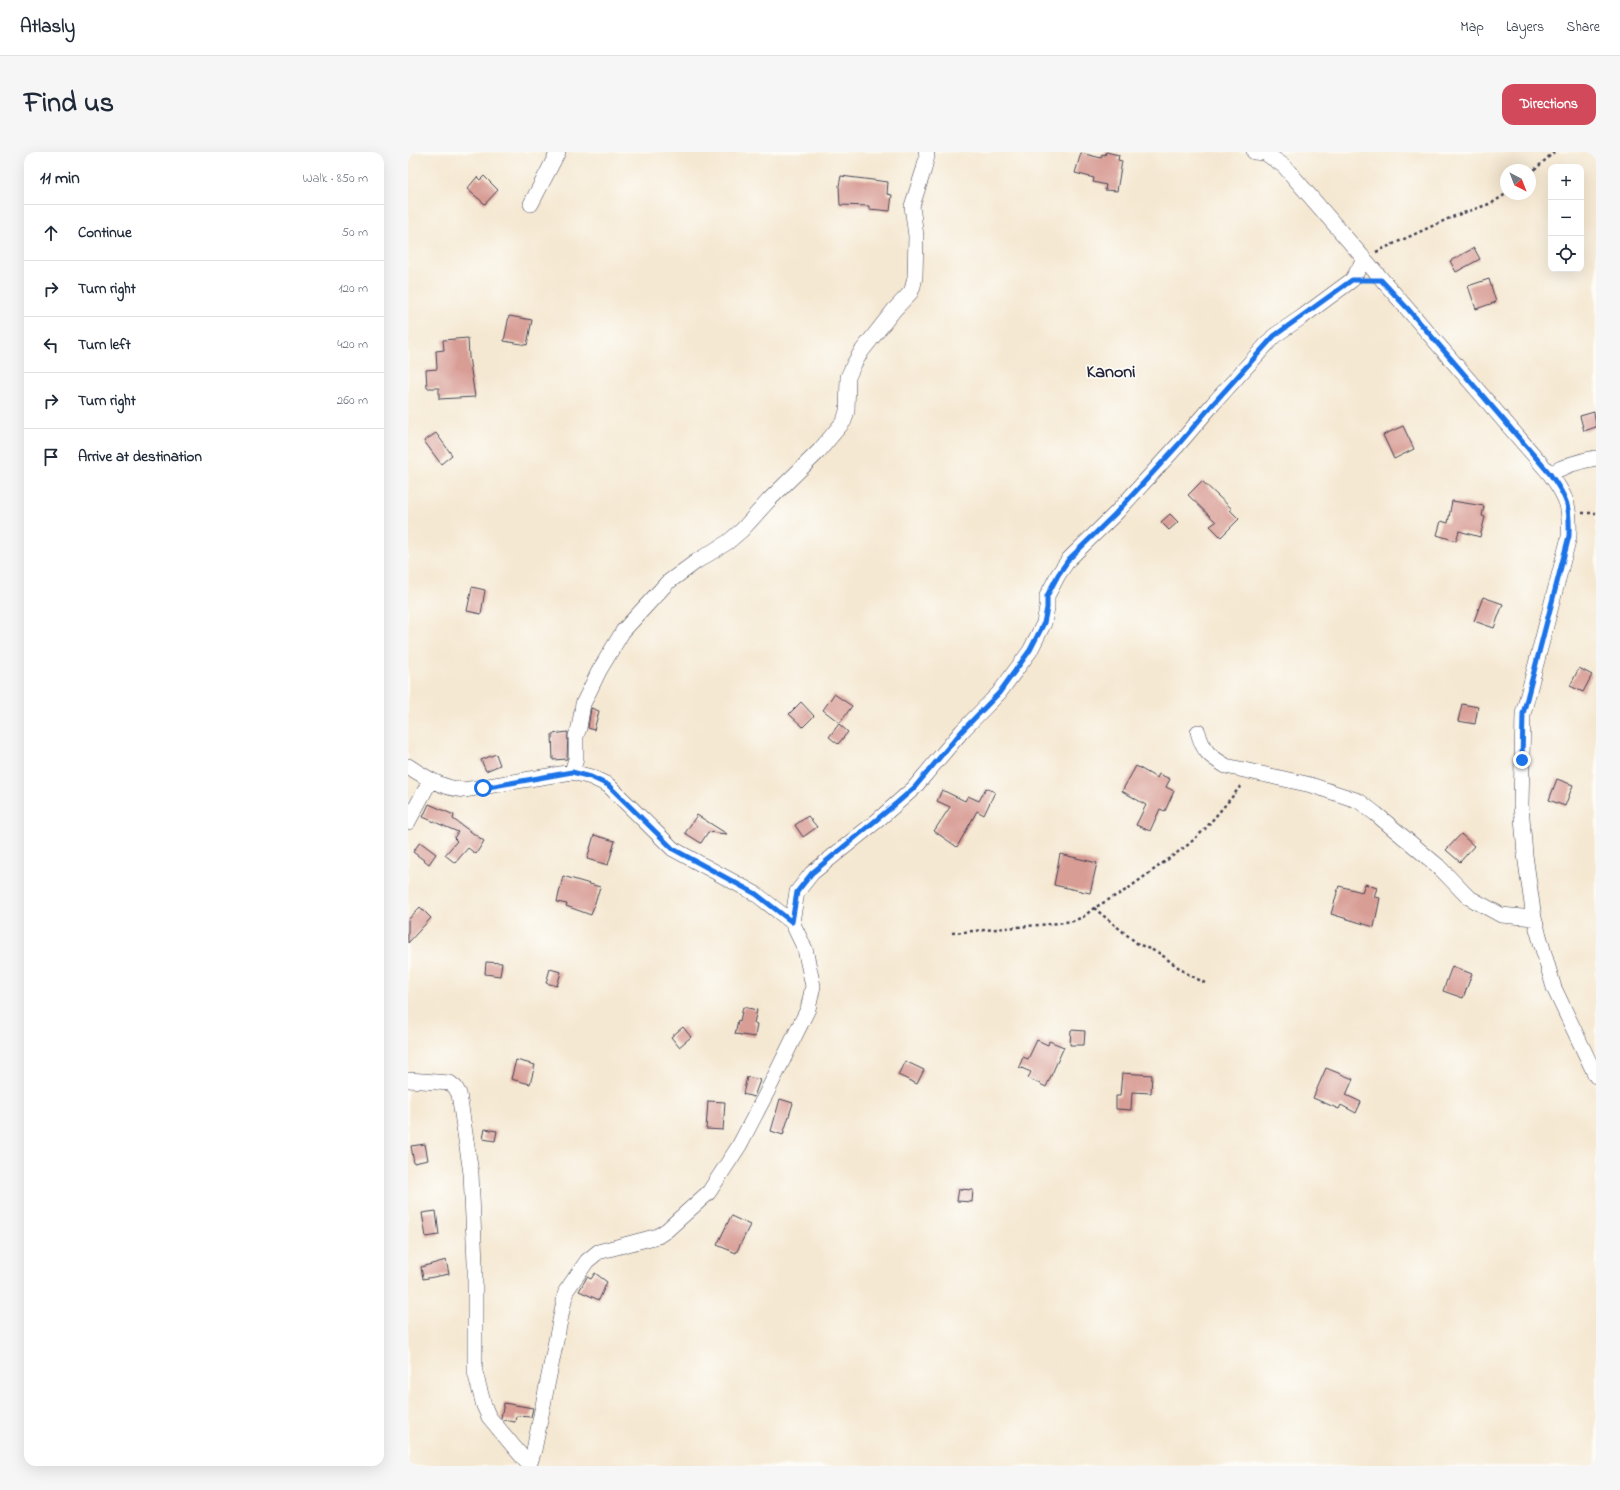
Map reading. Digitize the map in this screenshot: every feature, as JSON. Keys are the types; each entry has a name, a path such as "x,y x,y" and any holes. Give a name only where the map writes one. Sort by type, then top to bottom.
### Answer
{"street":[{"path":"531,204 558,152"},
{"path":"572,772 576,759 576,736 579,728 583,704 599,671 623,631 667,583 728,542 742,530 819,451 844,421 847,411 848,377 854,364 861,352 894,310 911,292 913,286 915,277 916,236 912,206 924,168 927,156 926,152"},
{"path":"1262,152 1284,166 1550,474 1567,501 1570,514 1569,536 1523,714 1521,805 1525,855 1534,918 1554,988 1596,1076"},
{"path":"792,922 797,892 812,873 883,816 914,788 962,731 999,693 1030,650 1044,623 1047,608 1047,596 1058,575 1069,559 1115,514 1274,336 1352,280 1364,260"},
{"path":"1352,280 1381,280"},
{"path":"1550,474 1569,464 1596,458"},
{"path":"1198,732 1202,747 1214,759 1226,766 1310,785 1359,802 1376,814 1438,866 1468,897 1501,915 1534,918"},
{"path":"408,766 430,780 451,789 464,790 572,772 591,777 608,785 673,849 756,894 792,922 805,948 810,968 813,986 808,1009 739,1146 709,1192 667,1230 658,1236 598,1252 587,1261 566,1291 534,1450 529,1466"},
{"path":"408,822 430,780"},
{"path":"408,1080 450,1083 455,1087 459,1094 471,1173 476,1372 484,1406 489,1417 529,1466"}],"path":[{"path":"1536,168 1554,152"},
{"path":"1364,260 1379,250 1411,235 1452,217 1492,203 1500,198"},
{"path":"952,933 1073,921 1083,917 1094,908 1126,890 1188,844 1204,830 1232,797 1250,772"},
{"path":"1094,908 1138,944 1159,953 1186,973 1205,983"}],"building":[{"path":"1106,152 1119,155 1118,160 1122,161 1117,191 1105,190 1106,185 1093,182 1094,178 1075,173 1081,153 1101,158 1102,154 1105,155"},
{"path":"484,176 498,190 485,204 467,189 477,177 480,180"},
{"path":"841,176 888,182 887,194 892,195 890,211 869,209 869,206 840,205 839,186"},
{"path":"1474,248 1480,259 1456,272 1450,261"},
{"path":"1489,279 1496,302 1476,309 1468,286"},
{"path":"509,316 532,320 527,345 504,341"},
{"path":"468,338 469,357 475,397 439,399 439,388 427,388 426,370 437,369 436,351 444,350 443,340"},
{"path":"1594,412 1596,427 1584,431 1580,416"},
{"path":"1403,426 1414,449 1394,459 1383,435"},
{"path":"436,433 452,455 441,464 424,441"},
{"path":"1202,481 1232,509 1230,510 1239,519 1221,537 1210,526 1216,522 1188,495"},
{"path":"1452,501 1484,506 1482,516 1485,517 1480,537 1459,531 1456,541 1437,535 1441,521 1448,523"},
{"path":"1170,514 1178,522 1169,530 1161,522"},
{"path":"472,587 485,590 481,614 467,611"},
{"path":"1483,597 1503,604 1494,628 1474,621"},
{"path":"1579,668 1592,675 1583,692 1570,686"},
{"path":"834,694 852,706 840,723 823,710"},
{"path":"801,702 814,716 803,727 789,714"},
{"path":"1462,704 1478,707 1475,724 1458,721"},
{"path":"591,708 599,711 594,730 588,728"},
{"path":"839,724 848,732 838,744 829,737"},
{"path":"568,732 567,759 553,760 552,734"},
{"path":"496,754 500,765 486,771 481,760"},
{"path":"1136,766 1157,778 1159,774 1170,779 1166,787 1174,791 1165,811 1160,809 1150,831 1136,825 1146,805 1122,791"},
{"path":"1557,779 1573,785 1565,806 1549,800"},
{"path":"986,788 995,792 984,815 977,811 957,847 934,831 950,807 937,801 942,790 965,801 968,796 979,801"},
{"path":"429,804 454,815 453,819 484,841 476,854 468,848 455,863 445,855 457,841 454,838 458,832 423,817"},
{"path":"697,815 727,834 708,832 701,843 685,833"},
{"path":"808,816 817,827 803,837 795,825"},
{"path":"1461,834 1474,846 1460,862 1446,850"},
{"path":"594,835 615,841 608,865 587,859"},
{"path":"420,842 436,854 429,864 413,852"},
{"path":"1060,854 1097,863 1090,893 1054,885"},
{"path":"563,876 600,887 591,915 566,906 567,904 557,902"},
{"path":"1365,884 1377,888 1374,897 1380,898 1374,927 1331,914 1339,886 1362,892"},
{"path":"420,907 431,918 408,943 408,920"},
{"path":"486,962 502,963 500,976 485,974"},
{"path":"1452,966 1472,974 1463,998 1443,991"},
{"path":"550,969 561,972 557,986 546,983"},
{"path":"743,1007 757,1010 754,1023 757,1024 755,1037 735,1034"},
{"path":"683,1027 691,1037 679,1047 671,1037"},
{"path":"1071,1030 1085,1031 1084,1045 1070,1045"},
{"path":"1037,1040 1048,1045 1049,1041 1064,1047 1046,1087 1028,1078 1031,1072 1019,1067 1023,1057 1028,1059"},
{"path":"516,1060 535,1065 530,1084 511,1079"},
{"path":"905,1061 924,1070 917,1084 898,1075"},
{"path":"1326,1068 1353,1079 1346,1095 1361,1102 1356,1113 1341,1105 1339,1109 1313,1098"},
{"path":"1122,1073 1152,1075 1151,1093 1132,1092 1131,1110 1116,1109 1116,1096 1120,1096"},
{"path":"747,1077 760,1080 754,1097 743,1094"},
{"path":"780,1099 793,1103 783,1135 771,1131"},
{"path":"708,1101 725,1102 723,1130 706,1129"},
{"path":"485,1129 497,1131 495,1141 483,1139"},
{"path":"425,1144 428,1160 414,1163 411,1146"},
{"path":"959,1189 973,1190 972,1202 957,1201"},
{"path":"436,1211 439,1235 426,1237 422,1213"},
{"path":"731,1216 750,1225 736,1253 717,1245"},
{"path":"446,1260 449,1274 423,1279 421,1267"},
{"path":"595,1273 607,1282 599,1300 579,1291 587,1277 591,1279"},
{"path":"504,1403 533,1408 531,1417 516,1416 515,1422 503,1420 501,1418"}],"district":[{"name":"Kanoni","path":"1111,371"}],"route":[{"path":"483,788 572,772 591,777 608,785 673,849 756,894 792,922 797,892 812,873 833,858 914,788 962,731 999,693 1030,650 1044,623 1047,608 1047,596 1058,575 1069,559 1115,514 1274,336 1352,280 1381,280 1408,309 1550,474 1567,501 1570,514 1569,536 1547,626 1523,714 1522,760"}]}
